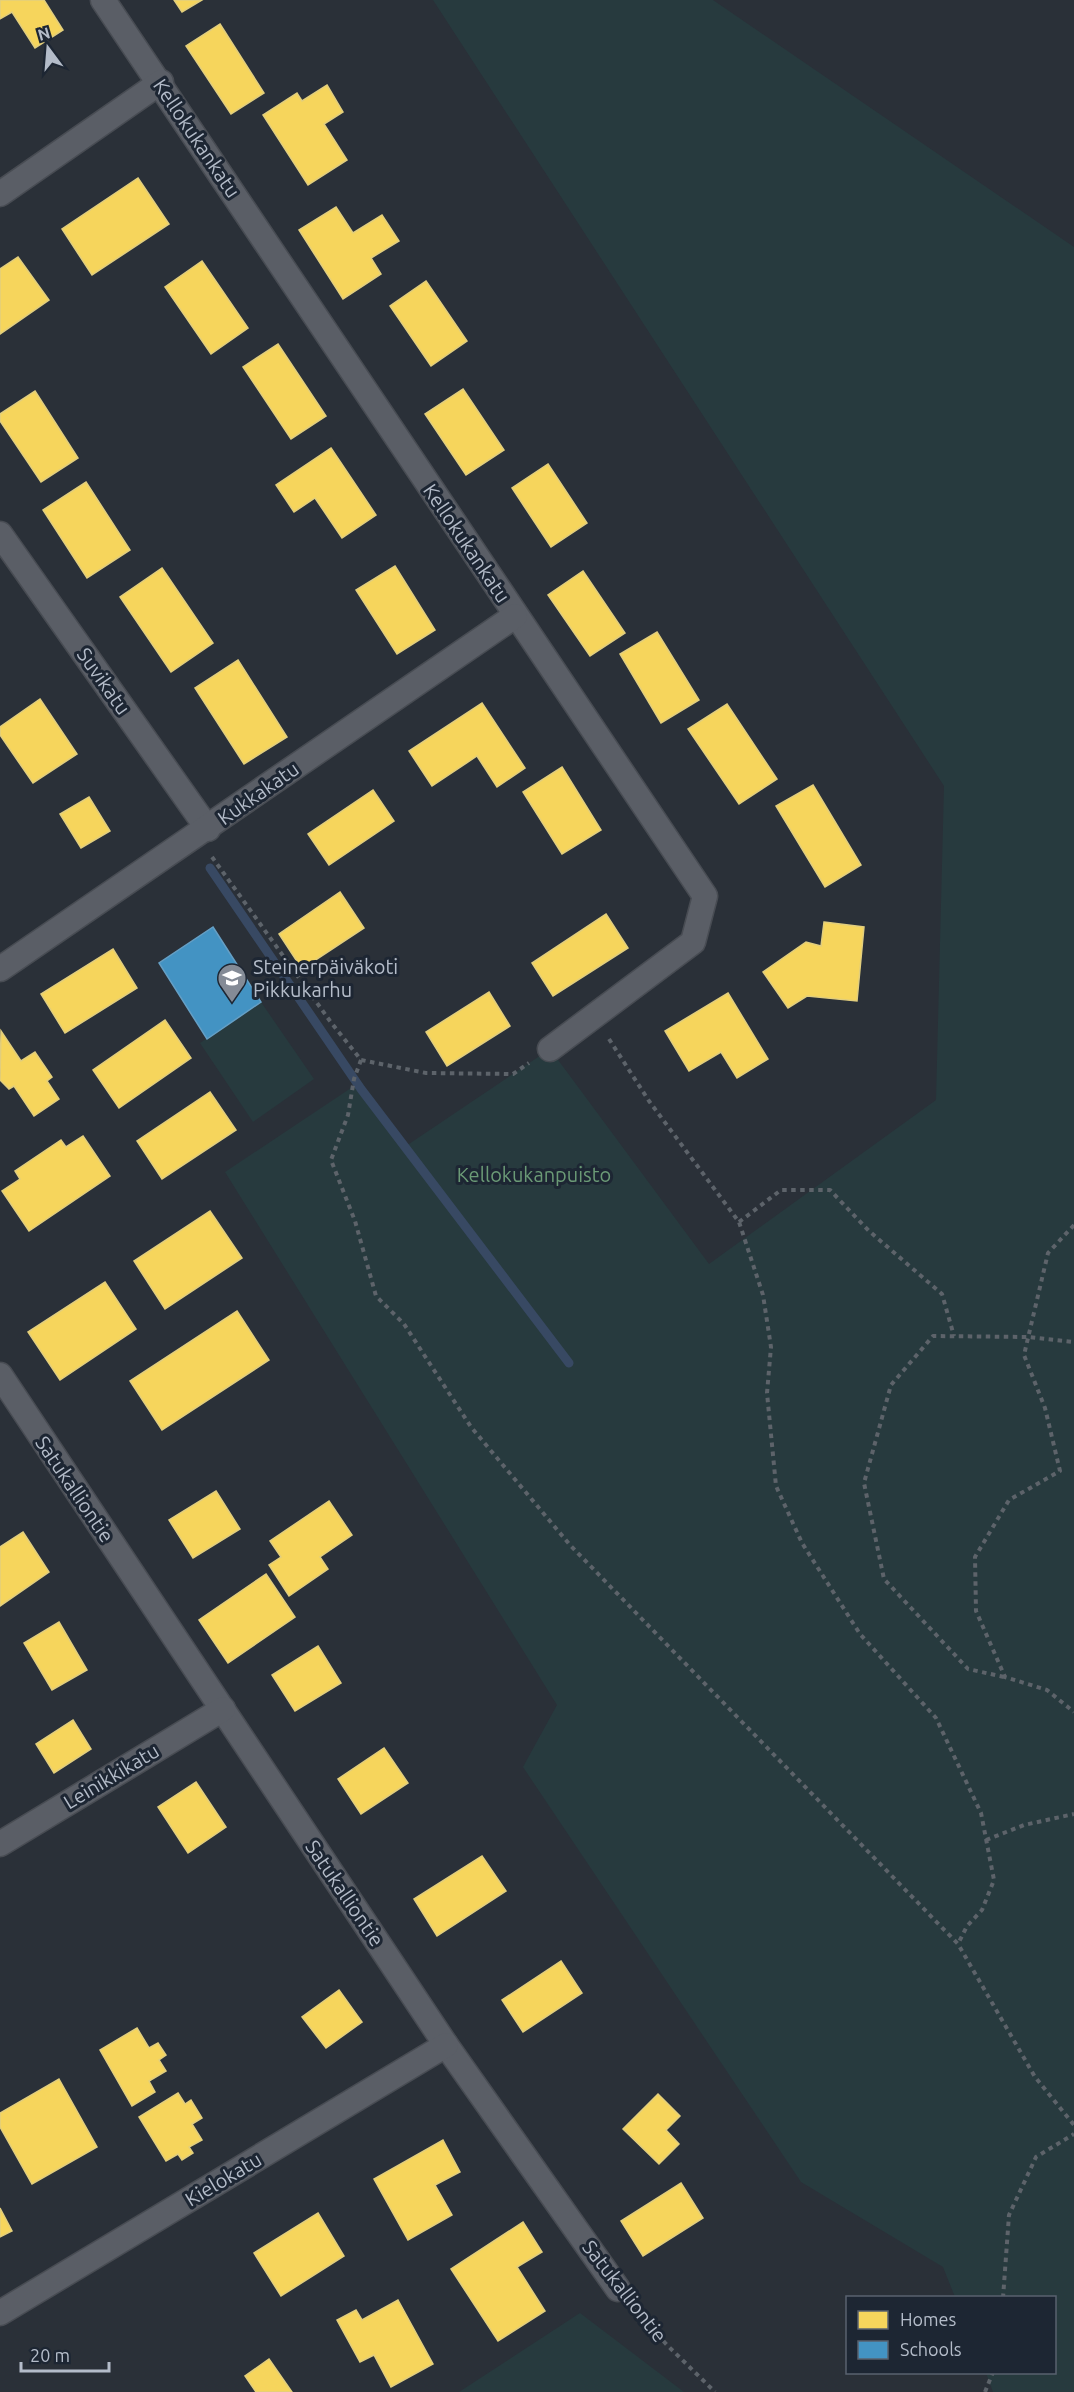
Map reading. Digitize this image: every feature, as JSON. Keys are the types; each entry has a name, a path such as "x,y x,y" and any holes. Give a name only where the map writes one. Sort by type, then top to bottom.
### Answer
{"street":[{"name":"Kellokukankatu","path":"104,0 705,897 693,942 550,1049"},
{"path":"0,194 161,82"},
{"name":"Suvikatu","path":"0,534 202,832"},
{"name":"Kukkakatu","path":"0,969 515,616"},
{"name":"Satukalliontie","path":"0,1376 446,2045 618,2289"},
{"name":"Leinikkikatu","path":"0,1844 223,1709"},
{"name":"Kielokatu","path":"0,2313 446,2045"}],"path":[{"path":"202,832 330,1021 361,1060 426,1073 513,1074 550,1049"},
{"path":"594,1016 649,1101 739,1222 763,1295 771,1347 767,1393 776,1486 802,1543 860,1634 936,1718 981,1813 994,1880 982,1910 967,1926 958,1944"},
{"path":"361,1060 354,1079 348,1115 331,1160 355,1221 376,1296 404,1324 471,1427 570,1545 958,1944 1035,2077 1074,2125"},
{"path":"739,1222 781,1190 830,1190 869,1231 942,1294 954,1336"},
{"path":"1005,1677 976,1611 975,1557 1009,1500 1060,1471 1045,1408 1024,1355 1048,1254 1074,1225"},
{"path":"1074,1342 1028,1337 933,1335 891,1385 864,1483 884,1579 968,1669 1047,1690 1074,1712"},
{"path":"986,1840 1024,1825 1074,1814"},
{"path":"1003,2296 1009,2215 1036,2157 1074,2134"},
{"name":"Satukalliontie","path":"618,2289 666,2344 715,2392"},
{"path":"985,2392 993,2374"}],"green space":[{"name":"Kellokukanpuisto","path":"433,0 713,0 1074,247 1074,2392 993,2392 986,2374 1056,2374 1056,2296 955,2296 943,2267 801,2182 523,1767 557,1705 225,1172 357,1084 406,1146 550,1049 709,1264 936,1100 944,786"},
{"path":"261,1002 314,1079 253,1122 200,1043"},
{"path":"580,2313 684,2392 459,2392"}],"building: Homes":[{"path":"0,0 44,0 63,30 35,48 12,12 0,19"},
{"path":"174,0 202,0 182,12"},
{"path":"220,24 264,93 231,114 186,46"},
{"path":"327,85 343,112 324,124 347,160 308,185 263,115 297,93 302,101"},
{"path":"138,178 169,224 92,275 62,229"},
{"path":"336,207 353,233 382,215 399,241 371,258 381,274 343,299 299,230"},
{"path":"18,257 49,300 0,334 0,269"},
{"path":"202,261 248,328 211,354 165,287"},
{"path":"426,281 467,341 431,366 390,306"},
{"path":"278,344 326,416 291,439 243,367"},
{"path":"463,389 504,450 466,475 425,414"},
{"path":"35,391 78,458 41,482 0,421 0,414"},
{"path":"331,448 376,515 342,538 315,498 294,512 276,485"},
{"path":"548,464 587,523 551,547 512,488"},
{"path":"86,482 130,550 87,578 43,510"},
{"path":"395,566 435,630 397,654 356,590"},
{"path":"162,568 213,643 171,672 120,597"},
{"path":"583,571 625,633 590,656 548,595"},
{"path":"657,632 699,700 661,723 620,654"},
{"path":"238,660 287,737 244,764 195,688"},
{"path":"40,699 77,754 33,783 0,735 0,727"},
{"path":"482,703 525,768 497,787 477,756 432,786 409,751"},
{"path":"727,704 777,779 739,804 688,729"},
{"path":"562,767 601,830 562,854 523,792"},
{"path":"813,785 861,865 825,887 776,806"},
{"path":"373,790 394,821 329,865 308,834"},
{"path":"89,797 110,831 81,848 60,814"},
{"path":"340,892 364,928 302,969 279,934"},
{"path":"606,914 628,948 553,996 532,963"},
{"path":"824,922 864,927 857,1001 807,996 788,1008 763,972 806,942 821,946"},
{"path":"113,949 137,988 65,1033 41,994"},
{"path":"489,992 510,1026 447,1066 426,1032"},
{"path":"728,993 768,1059 737,1078 721,1052 689,1071 665,1031"},
{"path":"165,1020 191,1058 119,1108 93,1070"},
{"path":"1,1031 21,1061 35,1052 52,1077 47,1081 59,1099 34,1116 14,1086 9,1089 0,1080"},
{"path":"210,1092 236,1130 162,1179 137,1141"},
{"path":"83,1136 110,1176 29,1231 2,1191 20,1179 15,1171 61,1140 66,1147"},
{"path":"210,1211 242,1258 165,1309 134,1261"},
{"path":"105,1282 136,1329 60,1380 28,1332"},
{"path":"237,1311 269,1360 162,1430 130,1381"},
{"path":"216,1491 240,1529 193,1558 169,1520"},
{"path":"329,1501 352,1535 320,1557 328,1569 289,1596 269,1565 281,1557 270,1541"},
{"path":"23,1532 49,1572 0,1606 0,1547"},
{"path":"266,1574 295,1617 228,1663 199,1620"},
{"path":"59,1622 87,1670 52,1690 24,1643"},
{"path":"318,1646 341,1683 295,1711 272,1675"},
{"path":"73,1720 91,1749 54,1773 36,1744"},
{"path":"384,1748 408,1783 361,1814 338,1779"},
{"path":"196,1782 226,1827 188,1853 158,1807"},
{"path":"482,1856 506,1891 437,1936 414,1899"},
{"path":"561,1961 582,1993 523,2032 502,2000"},
{"path":"339,1990 362,2022 326,2048 302,2017"},
{"path":"137,2028 149,2048 158,2043 166,2055 159,2060 166,2071 149,2081 155,2092 132,2106 100,2050"},
{"path":"59,2079 97,2147 32,2184 0,2127 0,2113"},
{"path":"178,2093 185,2104 191,2100 202,2118 192,2124 202,2140 189,2147 193,2153 182,2160 178,2154 166,2161 139,2117"},
{"path":"658,2094 680,2116 666,2130 679,2144 659,2164 623,2129"},
{"path":"443,2140 460,2172 435,2185 452,2215 408,2240 374,2179"},
{"path":"681,2183 703,2218 643,2256 621,2221"},
{"path":"0,2208 12,2231 0,2237"},
{"path":"318,2213 344,2256 281,2296 254,2253"},
{"path":"523,2222 542,2252 517,2267 545,2311 498,2341 451,2269"},
{"path":"398,2300 433,2364 391,2387 374,2355 360,2362 337,2320 356,2310 362,2320"},
{"path":"269,2359 292,2392 256,2392 245,2376"}],"building: Schools":[{"path":"213,927 261,1002 207,1039 159,963"}],"waterway":[{"path":"210,868 361,1089 569,1363"}],"place":[{"name":"Steinerpäiväkoti Pikkukarhu","path":"232,1004"}]}
